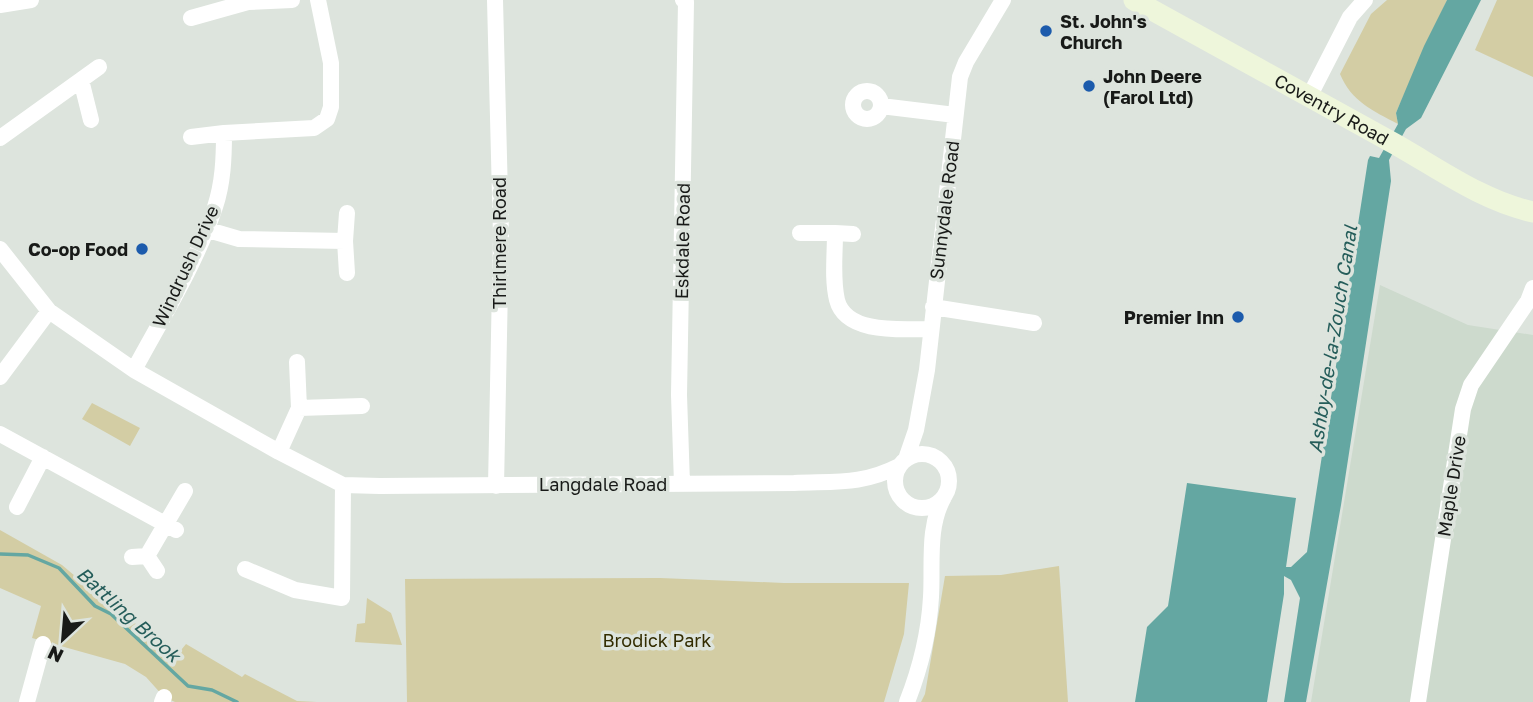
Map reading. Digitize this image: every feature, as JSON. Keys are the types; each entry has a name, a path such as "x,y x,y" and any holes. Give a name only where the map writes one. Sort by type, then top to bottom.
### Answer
{"main road":[{"name":"Coventry Road","path":"1134,0 1418,156 1480,193 1512,208 1533,212"}],"street":[{"path":"0,5 31,0"},
{"path":"191,18 248,2 292,0"},
{"path":"191,137 314,128 327,119 331,107 331,62 318,0"},
{"name":"Thirlmere Road","path":"495,0 501,235 496,486"},
{"name":"Eskdale Road","path":"682,484 679,395 686,2 683,0"},
{"name":"Sunnydale Road","path":"909,460 927,370 954,115 963,69 1003,0"},
{"path":"1309,97 1350,17 1365,0"},
{"path":"0,138 99,67"},
{"path":"81,80 91,120"},
{"path":"881,106 954,115"},
{"name":"Windrush Drive","path":"134,370 215,206 223,166 224,133"},
{"path":"347,213 347,273"},
{"path":"205,229 239,239 345,242"},
{"path":"800,233 853,234"},
{"path":"835,233 837,301 843,312 874,329 930,329"},
{"path":"0,249 49,311 134,370 343,485 342,598 295,590 245,569"},
{"name":"Maple Drive","path":"1418,702 1463,409 1471,385 1528,301 1533,288"},
{"path":"933,307 1034,323"},
{"path":"0,377 49,311"},
{"path":"279,452 299,408 297,362"},
{"path":"299,408 362,406"},
{"path":"0,434 171,527"},
{"path":"17,507 43,457"},
{"path":"907,702 925,644 931,601 933,528 937,510 944,497 949,480 944,466 937,458 909,460 895,482 898,493 912,506 924,508 944,497"},
{"name":"Langdale Road","path":"343,485 496,486 863,480 879,476 909,460"},
{"name":"Langdale Road","path":"863,480 903,500"},
{"path":"157,572 140,557 171,527 185,491"},
{"path":"924,508 930,516 933,528"},
{"path":"27,702 43,644"}],"shaded area":[{"path":"1380,285 1468,325 1533,335 1533,702 1311,702"}],"green space":[{"path":"1387,0 1447,0 1396,113 1398,124 1372,110 1357,98 1340,74 1371,14"},
{"path":"1497,0 1533,0 1533,77 1475,50"},
{"path":"92,403 140,428 130,446 82,419"},
{"path":"0,530 62,565 177,655 186,644 242,677 245,674 297,701 317,702 175,702 164,697 146,677 125,664 32,638 41,606 0,588"},
{"path":"1059,566 1068,702 921,702 925,694 945,576 1001,575"},
{"name":"Brodick Park","path":"660,578 784,583 909,583 904,634 884,702 407,702 405,579"},
{"path":"367,598 391,613 402,645 355,642 357,624 365,623"}],"water":[{"path":"1447,0 1481,0 1421,118 1406,129 1389,160 1391,181 1341,505 1306,702 1284,702 1300,598 1291,580 1284,576 1284,594 1267,702 1135,702 1147,627 1168,606 1187,483 1296,498 1286,567 1291,567 1307,552 1368,160 1370,156 1379,158 1398,124 1396,113"}],"waterway":[{"name":"Battling Brook","path":"0,554 28,555 59,568 95,606 111,614 188,686 212,690 237,702"}],"place":[{"name":"St. John's Church","path":"1046,31"},
{"name":"John Deere (Farol Ltd)","path":"1089,86"},
{"name":"Co-op Food","path":"142,249"},
{"name":"Premier Inn","path":"1238,317"}],"water label":[{"name":"Ashby-de-la-Zouch Canal","path":"1332,339"}]}
